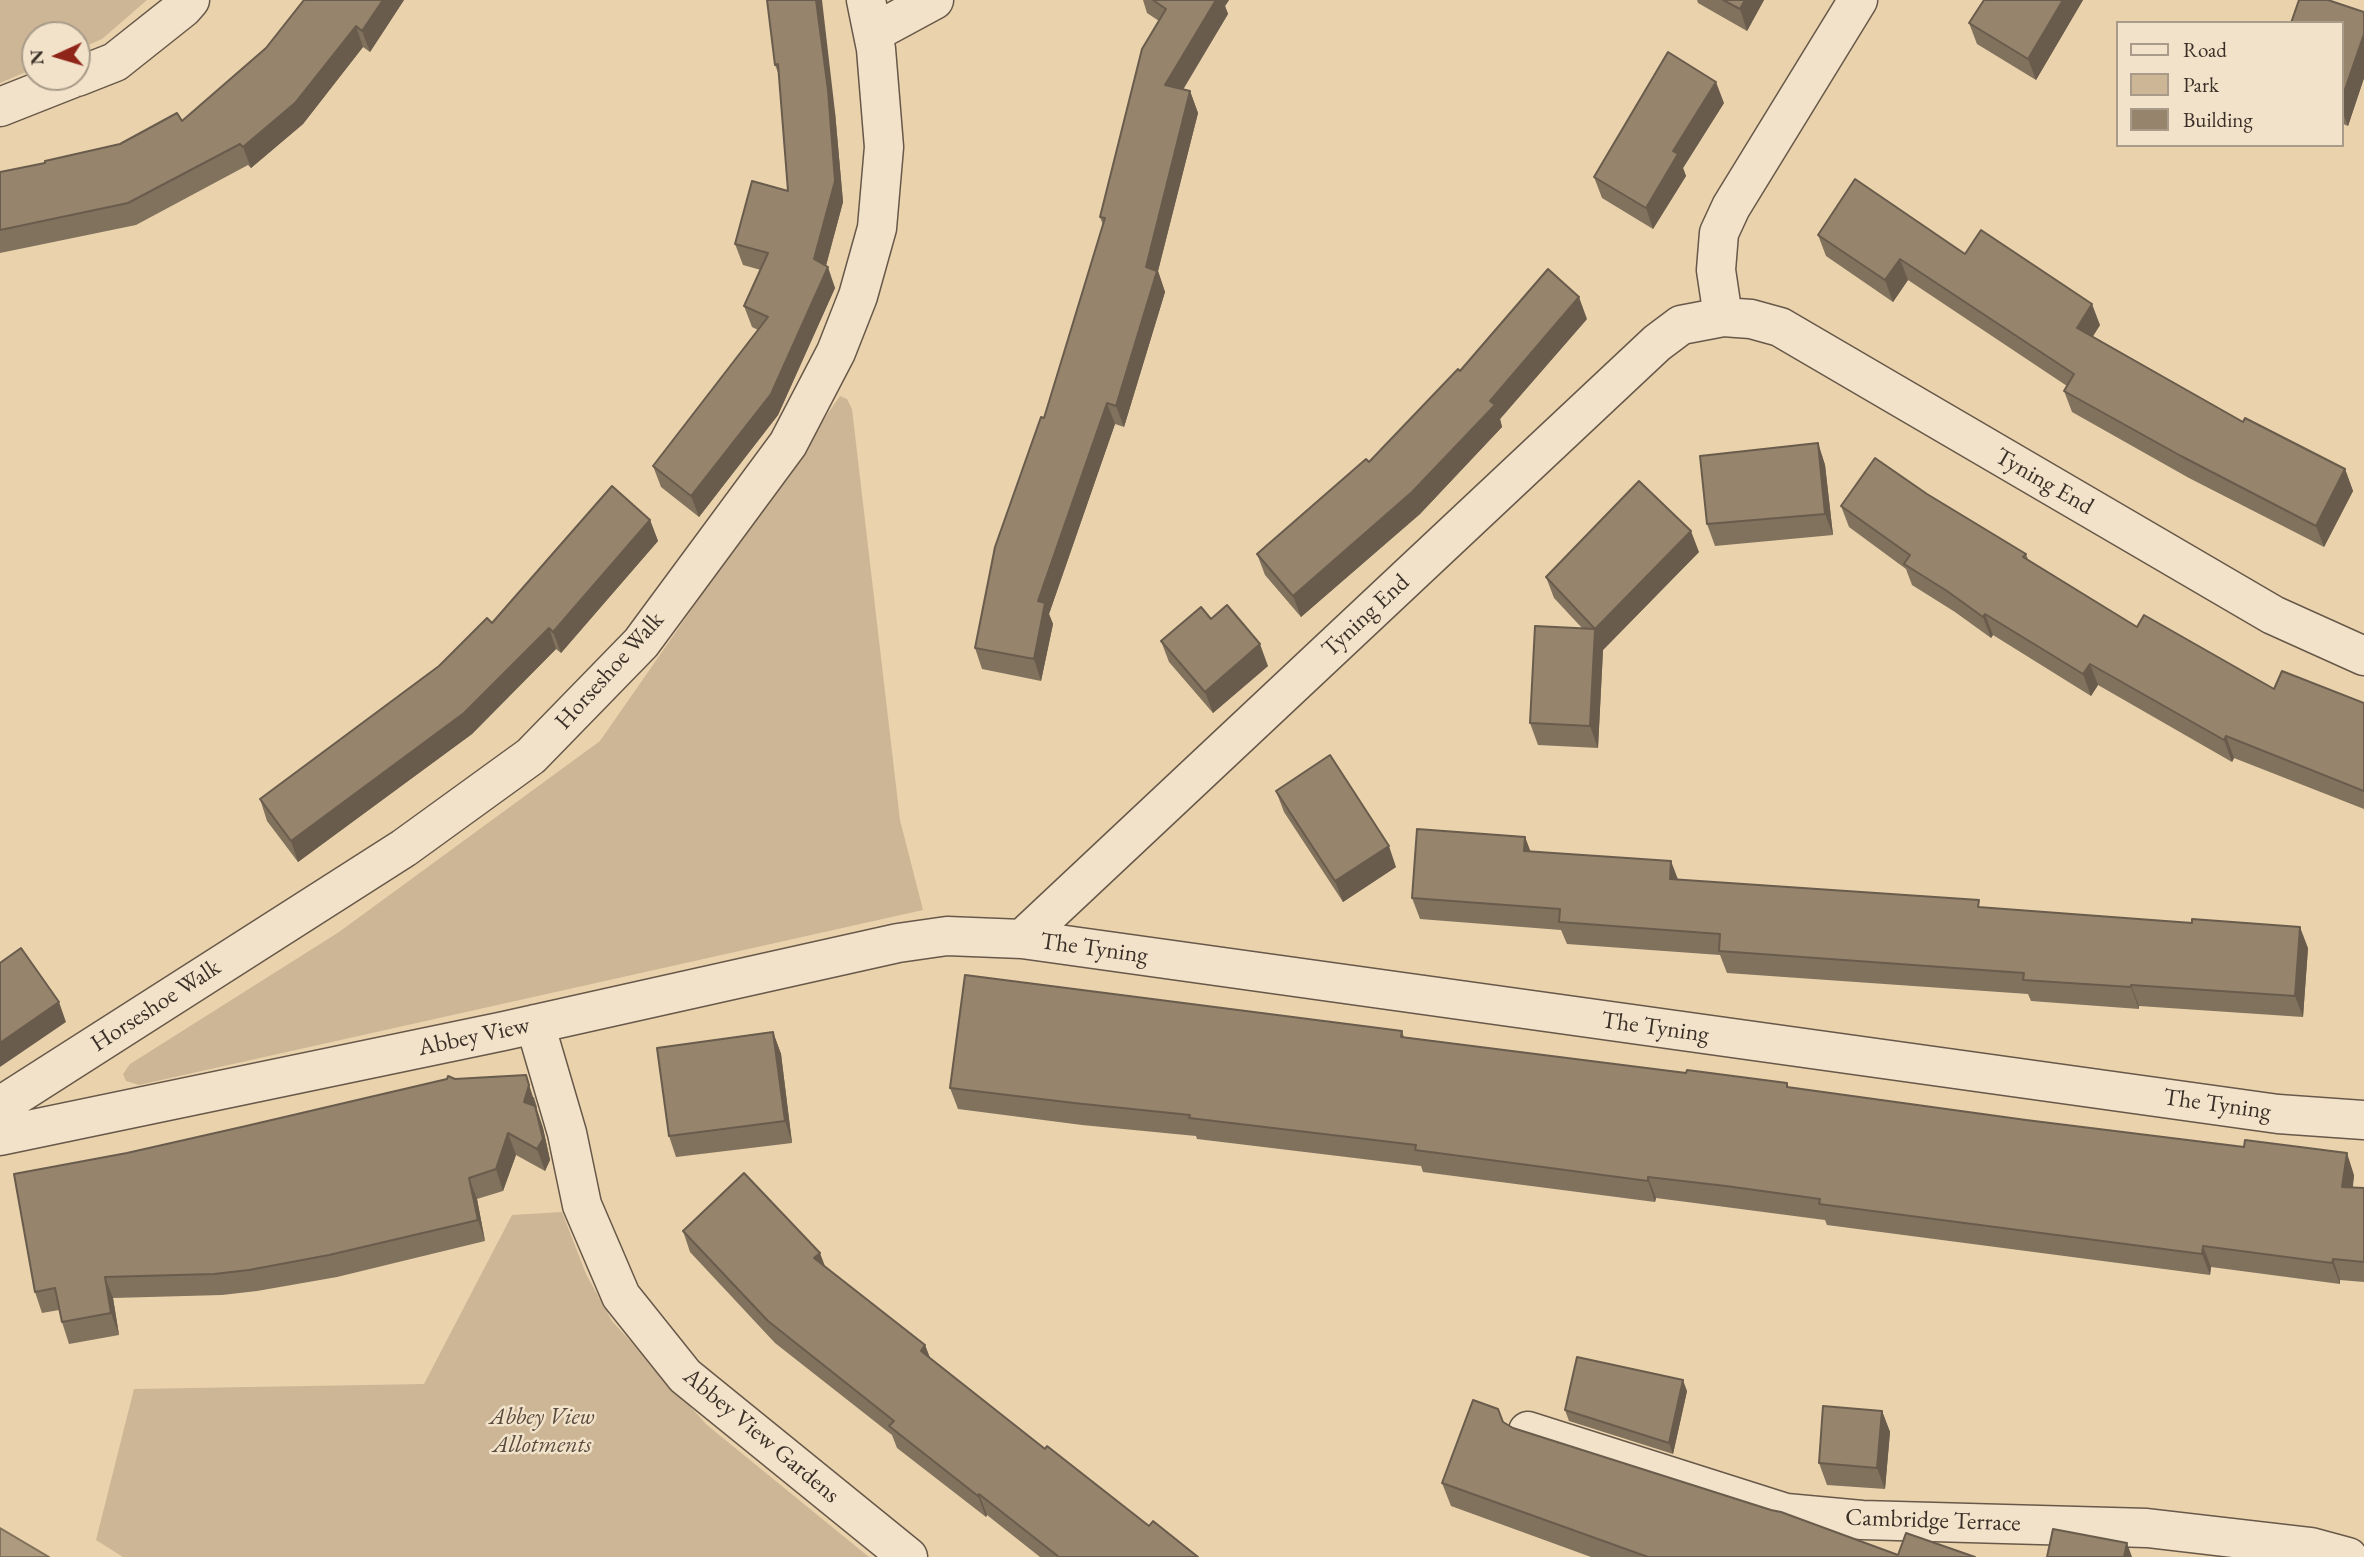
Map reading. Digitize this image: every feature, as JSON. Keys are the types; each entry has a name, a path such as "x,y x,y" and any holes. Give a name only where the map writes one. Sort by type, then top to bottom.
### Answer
{"street":[{"path":"91,71 115,62 190,0"},
{"path":"870,16 934,0"},
{"path":"1723,317 1716,270 1720,233 1731,208 1858,0"},
{"name":"Horseshoe Walk","path":"0,1106 404,848 531,756 641,643 788,443 836,352 858,296 877,228 884,147 876,49 870,16"},
{"path":"0,107 41,91"},
{"name":"Tyning End","path":"1022,939 1657,343 1681,325 1723,317 1780,327 2273,615 2364,656"},
{"name":"The Tyning","path":"947,936 1022,939 2278,1114 2364,1120"},
{"name":"Abbey View","path":"0,1136 535,1024 898,943 947,936"},
{"name":"Abbey View Gardens","path":"535,1024 567,1133 582,1205 621,1296 685,1376 908,1557"},
{"name":"Cambridge Terrace","path":"1528,1431 1786,1513 1862,1520 2147,1528 2311,1547 2348,1557"},
{"path":"2348,1557 2364,1538"}],"green space":[{"path":"0,0 147,0 102,39 91,44 91,21 21,21 21,74 0,83"},
{"path":"840,396 847,399 852,409 900,820 923,910 139,1085 126,1081 123,1074 130,1064 339,932 600,741"},
{"name":"Abbey View Allotments","path":"562,1212 586,1274 612,1321 707,1425 869,1557 123,1557 96,1540 134,1389 424,1384 512,1215"}],"shaded area":[{"path":"0,1528 49,1557 0,1557"}],"building":[{"path":"304,0 383,0 362,31 356,26 295,103 243,147 240,144 128,203 0,230 0,172 120,144 177,113 182,121 266,48"},
{"path":"767,0 816,0 828,90 835,181 814,259 828,267 771,394 691,496 653,466 768,317 744,306 768,253 735,244 752,181 788,191 778,64 775,65"},
{"path":"1153,0 1216,0 1165,85 1190,91 1146,267 1157,271 1116,406 1107,403 1038,601 1045,603 1034,659 975,648 995,547 1041,417 1044,418 1105,218 1100,217 1142,49 1166,9"},
{"path":"1723,0 1745,0 1740,9"},
{"path":"1984,0 2063,0 2028,59 1969,23"},
{"path":"2299,0 2328,0 2364,12 2364,34 2343,95 2343,21 2292,21"},
{"path":"1668,52 1716,82 1673,151 1678,154 1646,208 1594,177"},
{"path":"1855,179 1965,254 1981,230 2092,304 2077,328 2243,422 2245,418 2345,469 2316,526 2064,391 2074,374 1900,259 1885,280 1818,235"},
{"path":"1548,269 1579,297 1490,401 1495,405 1412,492 1293,596 1257,554 1366,459 1369,462 1458,369 1460,371"},
{"path":"1818,443 1825,514 1707,524 1700,456"},
{"path":"1875,458 1927,494 2026,554 2023,557 2137,627 2144,615 2274,689 2282,671 2364,703 2364,791 2226,736 2224,740 2090,664 2083,674 1985,614 1983,617 1904,564 1910,555 1841,506"},
{"path":"1639,481 1691,531 1595,629 1546,577"},
{"path":"612,486 650,520 553,632 549,628 464,713 291,841 260,799 439,666 487,618 492,623"},
{"path":"1227,605 1260,644 1205,692 1161,641 1201,607 1211,619"},
{"path":"1535,626 1595,629 1590,726 1530,723"},
{"path":"1330,755 1389,846 1335,881 1276,791"},
{"path":"1417,829 1525,837 1524,851 1671,861 1670,879 1979,900 1978,907 2192,923 2192,919 2300,927 2295,996 2023,980 2024,973 1719,951 1720,934 1559,922 1560,909 1412,898"},
{"path":"21,948 59,1002 0,1043 0,963"},
{"path":"965,975 1402,1031 1401,1037 1787,1083 1787,1087 2026,1120 2244,1147 2245,1140 2347,1153 2342,1187 2364,1188 2364,1262 2333,1259 2332,1263 2203,1246 2202,1254 1819,1204 1820,1199 1726,1186 1648,1177 1648,1181 1415,1150 1416,1145 1189,1118 1190,1115 950,1088"},
{"path":"773,1032 785,1121 669,1136 657,1048"},
{"path":"526,1075 529,1085 524,1102 535,1106 543,1139 537,1149 508,1133 496,1169 469,1178 478,1220 329,1255 249,1270 214,1274 105,1277 111,1313 62,1322 55,1288 35,1292 14,1174 127,1153 447,1079 448,1076 455,1079"},
{"path":"744,1173 820,1253 814,1258 925,1345 921,1351 1045,1449 1047,1446 1149,1526 1153,1521 1198,1557 1059,1557 889,1426 894,1421 768,1321 683,1231"},
{"path":"1577,1357 1683,1380 1669,1443 1565,1410"},
{"path":"1473,1400 1498,1409 1503,1422 1513,1428 1781,1512 1898,1555 1906,1533 1975,1557 1648,1557 1442,1483"},
{"path":"1823,1406 1882,1411 1877,1468 1819,1463"},
{"path":"2053,1529 2127,1543 2124,1557 2047,1557"}]}
